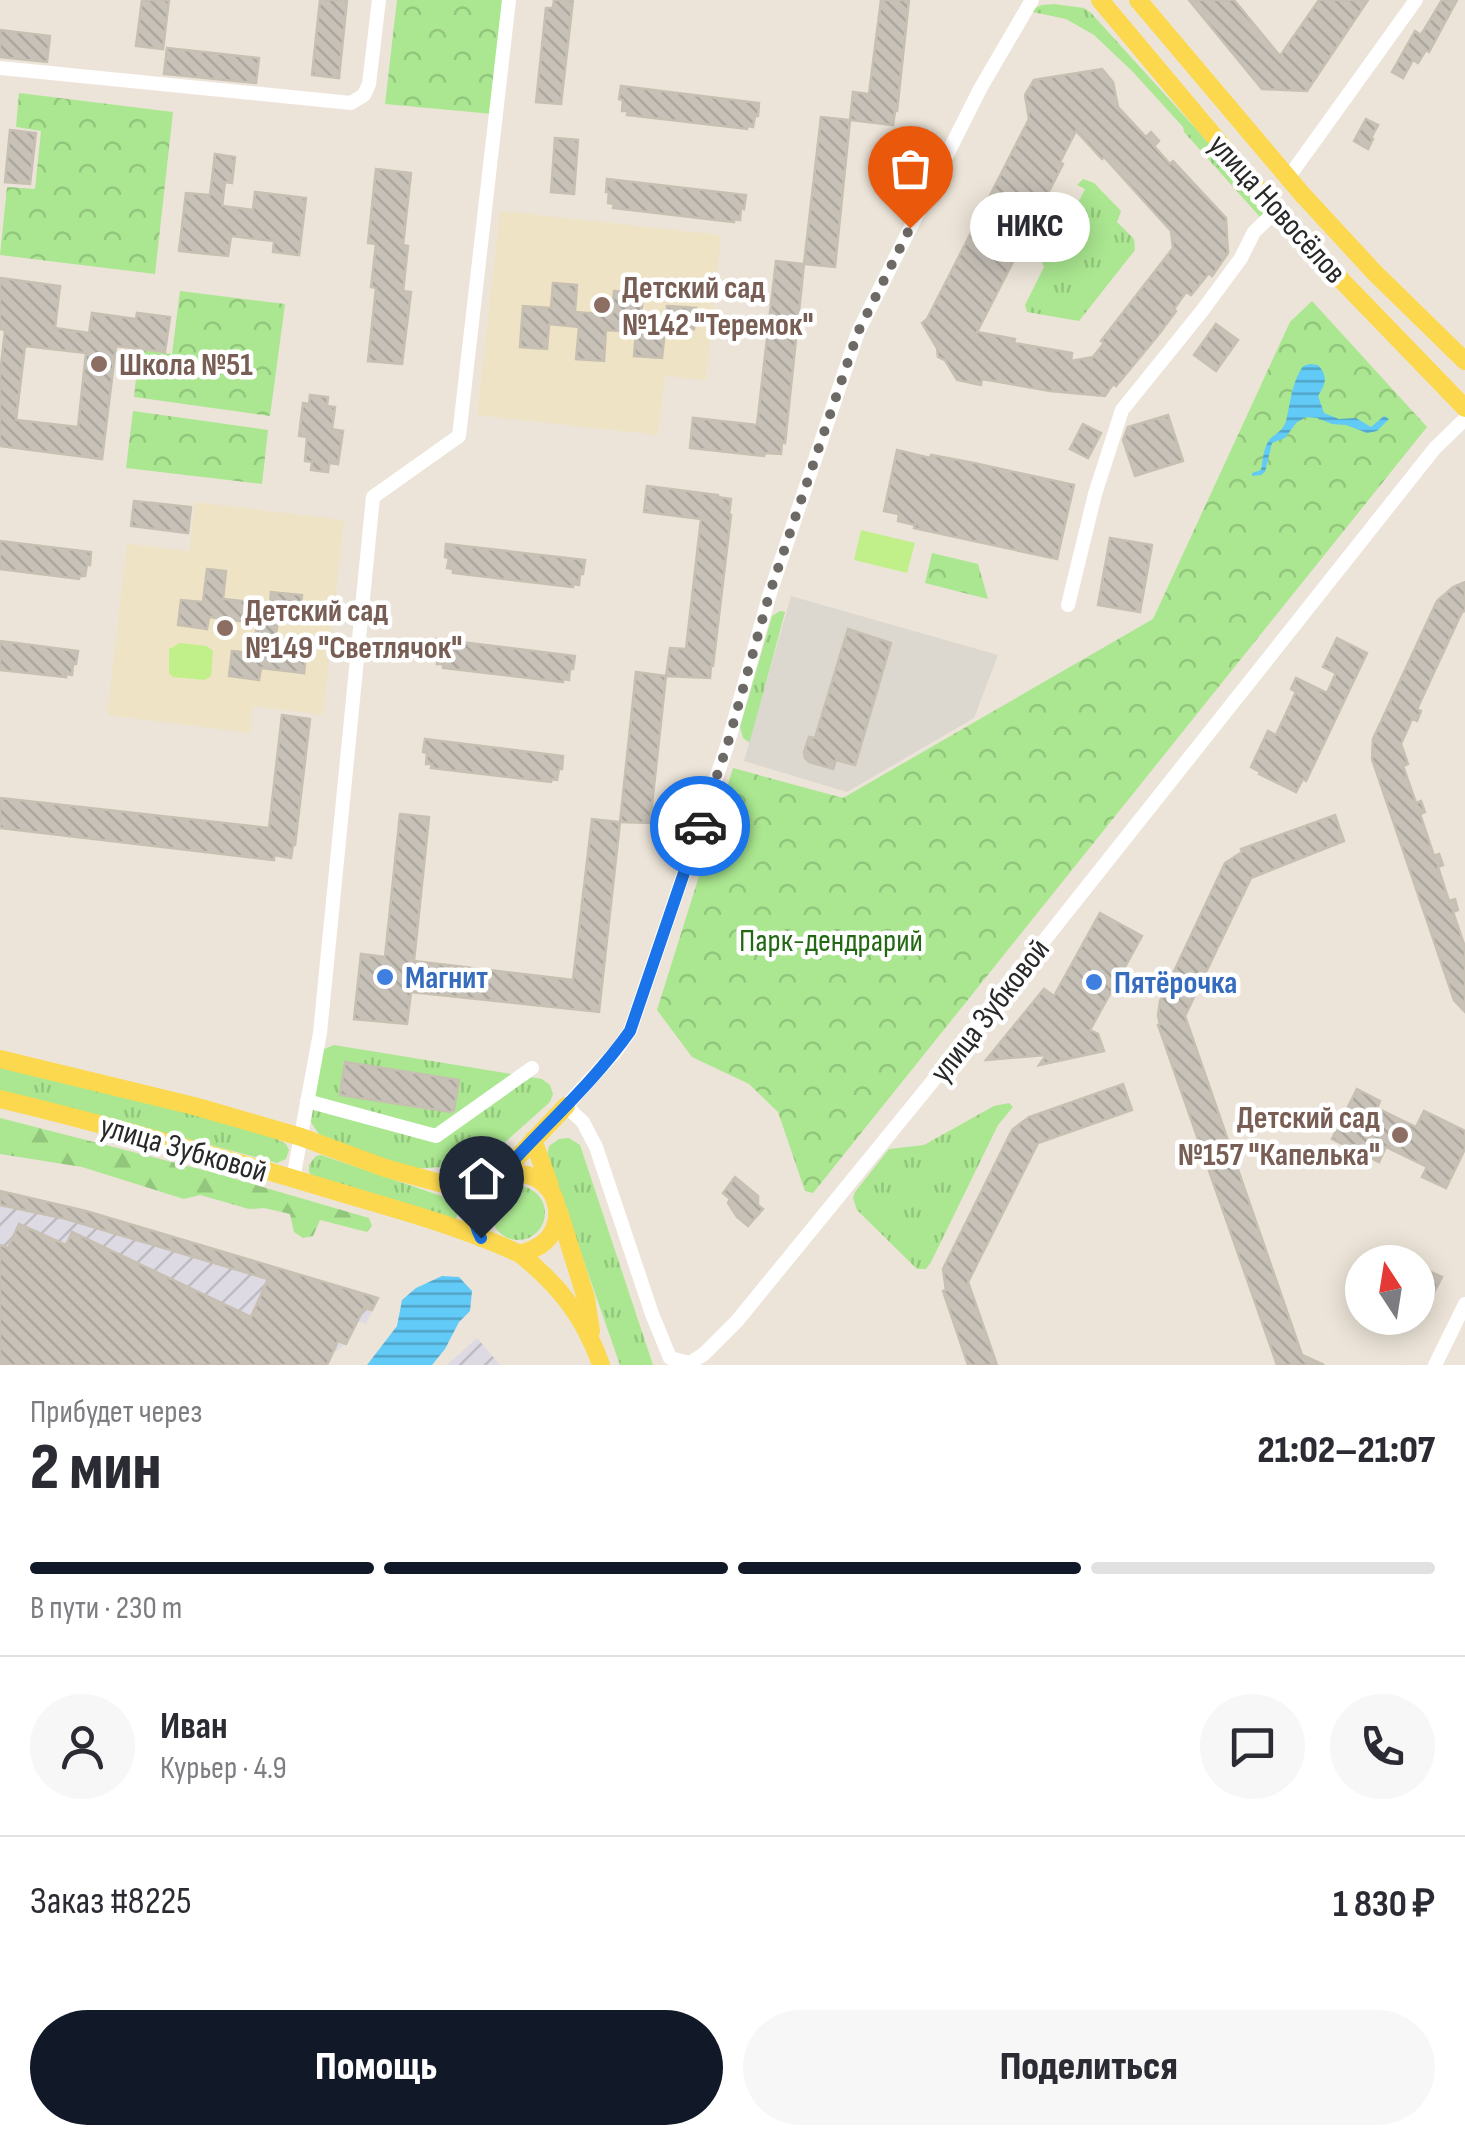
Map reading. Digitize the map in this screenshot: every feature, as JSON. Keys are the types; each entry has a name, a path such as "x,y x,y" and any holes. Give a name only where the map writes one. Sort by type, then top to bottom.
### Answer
{"main road":[{"name":"улица Новосёлов","path":"1100,0 1276,211 1465,408"},
{"name":"улица Новосёлов","path":"1138,0 1288,178 1374,272 1465,362"},
{"name":"улица Зубковой","path":"0,1059 194,1106 301,1137 385,1168 480,1194"},
{"name":"улица Зубковой","path":"0,1100 176,1144 449,1225 520,1254 546,1275 574,1310 592,1337 601,1365"},
{"path":"481,1238 473,1216 480,1194 566,1106"},
{"path":"533,1140 586,1298 592,1337"},
{"path":"496,1180 531,1175 539,1179 555,1201 555,1227 544,1245 520,1254"}],"street":[{"path":"0,68 351,103 364,95 369,84 380,0"},
{"path":"293,1179 320,1033 373,497 459,436 508,0"},
{"path":"566,1106 630,1031 727,746 770,592 858,332 980,89 1032,0"},
{"path":"1288,178 1416,0"},
{"path":"1068,605 1095,494 1122,410 1202,311 1254,232 1276,211"},
{"name":"улица Зубковой","path":"566,1106 584,1122 596,1148 671,1362 690,1363 737,1321 1436,448 1465,418"},
{"path":"307,1101 436,1136 532,1068"},
{"path":"1435,1365 1465,1304"}],"shaded area":[{"name":"Детский сад №142 \"Теремок\"","path":"500,211 721,235 706,380 665,376 658,435 477,415"},
{"name":"Детский сад №149 \"Светлячок\"","path":"195,502 344,520 323,715 253,706 250,733 107,715 127,544 189,551"},
{"path":"791,596 998,655 974,718 847,792 744,761"},
{"path":"0,1191 87,1211 378,1298 366,1324 357,1321 346,1344 331,1355 0,1365"},
{"path":"477,1338 500,1365 447,1365"}],"green space":[{"path":"397,0 505,0 493,114 385,104"},
{"path":"1054,4 1084,8 1091,13 1266,206 1264,217 1133,72 1094,35 1066,19 1028,11"},
{"path":"19,93 173,112 155,274 0,255 7,187 35,189 41,131 16,127"},
{"path":"1083,179 1094,183 1121,211 1117,222 1134,239 1135,250 1079,321 1027,312 1025,305 1044,267 1042,262 1085,189 1077,185"},
{"path":"180,291 285,304 270,416 134,397 139,350 172,354"},
{"name":"Парк-дендрарий","path":"1312,301 1427,427 813,1193 805,1191 778,1112 749,1084 692,1057 657,1010 733,768 843,798 1153,619 1290,322"},
{"path":"133,411 268,430 262,484 126,468"},
{"path":"861,530 915,543 907,573 854,560"},
{"path":"932,553 978,564 988,599 925,583"},
{"path":"785,612 750,743 743,738 740,727 772,616"},
{"path":"180,643 207,646 213,651 211,676 205,680 173,677 169,673 169,649"},
{"path":"334,1045 542,1079 553,1094 550,1102 494,1152 475,1162 414,1169 321,1137 310,1121 322,1050"},
{"path":"0,1067 189,1112 275,1138 289,1150 286,1159 277,1163 0,1092"},
{"path":"1009,1103 1013,1107 998,1125 931,1262 926,1269 917,1269 857,1210 855,1192 889,1149 924,1145 994,1106"},
{"path":"0,1118 211,1172 369,1218 372,1226 367,1232 320,1220 313,1236 303,1238 294,1232 290,1214 249,1209 200,1195 184,1199 82,1167 0,1154"},
{"path":"569,1138 580,1145 653,1365 620,1365 547,1155 549,1146"},
{"path":"321,1155 453,1200 460,1204 456,1219 452,1221 314,1179 309,1165"},
{"path":"518,1186 537,1194 545,1213 537,1232 518,1240 499,1232 491,1213 499,1194"}],"water":[{"path":"1310,364 1318,365 1324,373 1324,385 1318,396 1324,413 1339,419 1356,418 1371,427 1384,416 1389,419 1377,431 1367,433 1306,417 1285,438 1272,443 1265,472 1252,476 1261,470 1270,439 1285,424 1299,373"},
{"path":"442,1276 459,1277 472,1291 470,1311 432,1365 367,1365 397,1326 402,1300 416,1288"}],"building":[{"path":"142,0 169,0 163,49 136,46"},
{"path":"320,0 347,0 339,78 312,75"},
{"path":"554,0 573,0 561,104 536,102 546,8 553,8"},
{"path":"881,0 909,0 893,125 850,120 853,92 869,94"},
{"path":"1189,0 1234,0 1280,56 1319,0 1368,0 1307,91 1262,89"},
{"path":"1442,0 1457,0 1429,52 1426,50 1418,63 1413,60 1403,78 1392,72 1415,31 1421,35"},
{"path":"0,30 50,36 47,62 0,57"},
{"path":"167,48 259,58 256,83 164,74"},
{"path":"1102,69 1113,82 1118,107 1146,137 1151,132 1159,141 1154,146 1226,218 1228,253 1212,276 1209,273 1191,295 1186,292 1159,334 1105,396 982,379 981,385 957,380 945,360 938,357 922,323 1029,119 1025,95 1034,80","holes":["1076,131 1171,231 1173,248 1101,341 1104,343 1093,357 1071,361 1072,353 977,332"]},
{"path":"621,86 759,103 758,116 753,127 747,129 627,115 628,111 622,111 623,100 619,99"},
{"path":"821,117 850,120 835,267 804,264"},
{"path":"1366,119 1378,125 1368,149 1354,141"},
{"path":"10,130 36,133 30,184 5,182"},
{"path":"555,138 578,140 574,194 551,192"},
{"path":"215,154 235,157 232,183 225,182 222,206 253,210 255,192 306,198 299,255 273,252 274,241 231,236 228,256 179,251 186,193 210,195"},
{"path":"376,169 411,173 403,245 408,246 403,291 411,292 402,364 368,361 376,288 371,287 376,244 368,243"},
{"path":"607,179 746,195 744,209 741,208 740,220 734,222 613,208 614,204 608,203"},
{"path":"776,261 804,264 781,454 764,456 690,448 693,418 757,425"},
{"name":"Школа №51","path":"0,278 60,286 55,328 89,333 92,313 136,319 137,313 170,317 165,352 116,346 102,459 0,446 0,374 5,330 0,329","holes":["25,346 86,353 78,427 16,420"]},
{"path":"553,283 577,285 575,312 612,315 614,291 643,293 641,318 666,320 662,358 634,356 636,332 606,330 604,361 576,359 579,327 549,324 547,349 520,347 523,306 551,308"},
{"path":"667,306 696,308 694,329 666,326"},
{"path":"1216,324 1238,340 1216,371 1194,355"},
{"path":"310,395 328,397 327,406 335,407 332,429 343,431 338,464 329,463 328,472 311,470 312,462 305,461 307,437 299,436 303,403 309,404"},
{"path":"1168,415 1183,461 1135,476 1123,440 1128,427"},
{"path":"1083,424 1101,433 1088,458 1070,449"},
{"path":"897,450 1074,485 1057,559 914,528 915,525 898,521 899,514 884,511"},
{"path":"647,486 731,499 710,678 666,676 670,648 686,649 701,519 644,512"},
{"path":"134,501 191,507 188,533 131,526"},
{"path":"1110,538 1152,545 1140,612 1098,605"},
{"path":"0,541 91,552 90,565 79,579 0,569"},
{"path":"446,544 585,560 583,574 579,585 573,587 453,573 453,569 447,568"},
{"name":"Детский сад №149 \"Светлячок\"","path":"207,569 226,571 223,599 270,604 271,592 302,595 299,621 278,619 274,650 306,654 304,673 261,668 259,680 229,676 232,651 254,653 257,623 209,617 207,629 178,625 181,600 203,602"},
{"path":"1465,582 1465,611 1417,709 1421,711 1417,721 1412,719 1401,744 1408,764 1403,766 1416,803 1421,801 1425,812 1420,814 1434,856 1439,854 1443,865 1438,867 1449,901 1455,899 1458,910 1453,912 1465,947 1465,1012 1454,1000 1372,759 1373,739 1437,601"},
{"path":"848,629 891,643 855,765 836,760 833,769 809,762 804,752 809,737 815,738"},
{"path":"1337,638 1367,653 1306,781 1303,779 1296,792 1251,767 1268,731 1276,735 1296,692 1291,689 1296,678 1327,693 1336,673 1323,667"},
{"path":"436,639 575,656 573,669 569,680 563,682 443,668 443,664 437,664"},
{"path":"0,641 78,651 72,675 0,670"},
{"path":"636,672 666,676 650,823 620,822"},
{"path":"282,715 310,719 291,858 274,855 274,860 0,828 0,798 269,828"},
{"path":"425,739 563,756 562,769 557,780 551,782 431,768 432,764 426,764 427,753 423,752"},
{"path":"400,814 429,817 414,961 573,980 592,819 620,822 599,1012 411,992 407,1024 354,1019 361,954 385,957"},
{"path":"1335,815 1344,841 1251,878 1185,1016 1302,1355 1324,1365 1277,1365 1158,1016 1160,1001 1225,863 1241,849"},
{"path":"1100,913 1142,936 1090,1030 1098,1034 1104,1051 1039,1065 1046,1055 986,1060 1044,989 1054,996"},
{"path":"345,1062 459,1080 454,1110 340,1095"},
{"path":"1123,1084 1132,1110 1038,1143 968,1282 997,1365 968,1365 943,1291 943,1269 1012,1130 1029,1117"},
{"name":"Детский сад №157 \"Капелька\"","path":"1357,1089 1380,1101 1377,1108 1416,1127 1424,1111 1465,1131 1465,1149 1446,1188 1422,1177 1427,1167 1386,1147 1379,1162 1332,1139"},
{"path":"735,1177 758,1196 758,1205 763,1209 748,1226 737,1217 728,1203 730,1199 723,1193"},
{"path":"0,1191 86,1211 378,1298 372,1310 364,1308 346,1344 338,1341 327,1365 0,1365 0,1245 8,1248 19,1224 66,1245 72,1232 251,1317 268,1279 66,1219 0,1205"}],"way so far":[{"path":"700,826 770,592 858,332 910,228"}],"place":[{"name":"НИКС","path":"910,228"},
{"name":"Детский сад №142 \"Теремок\"","path":"602,305"},
{"name":"Школа №51","path":"99,364"},
{"name":"Детский сад №149 \"Светлячок\"","path":"225,628"},
{"name":"Магнит","path":"385,977"},
{"name":"Пятёрочка","path":"1094,982"},
{"name":"Детский сад №157 \"Капелька\"","path":"1400,1135"}],"route":[{"path":"481,1238 473,1216 480,1194 566,1106 630,1031 700,826"}]}
